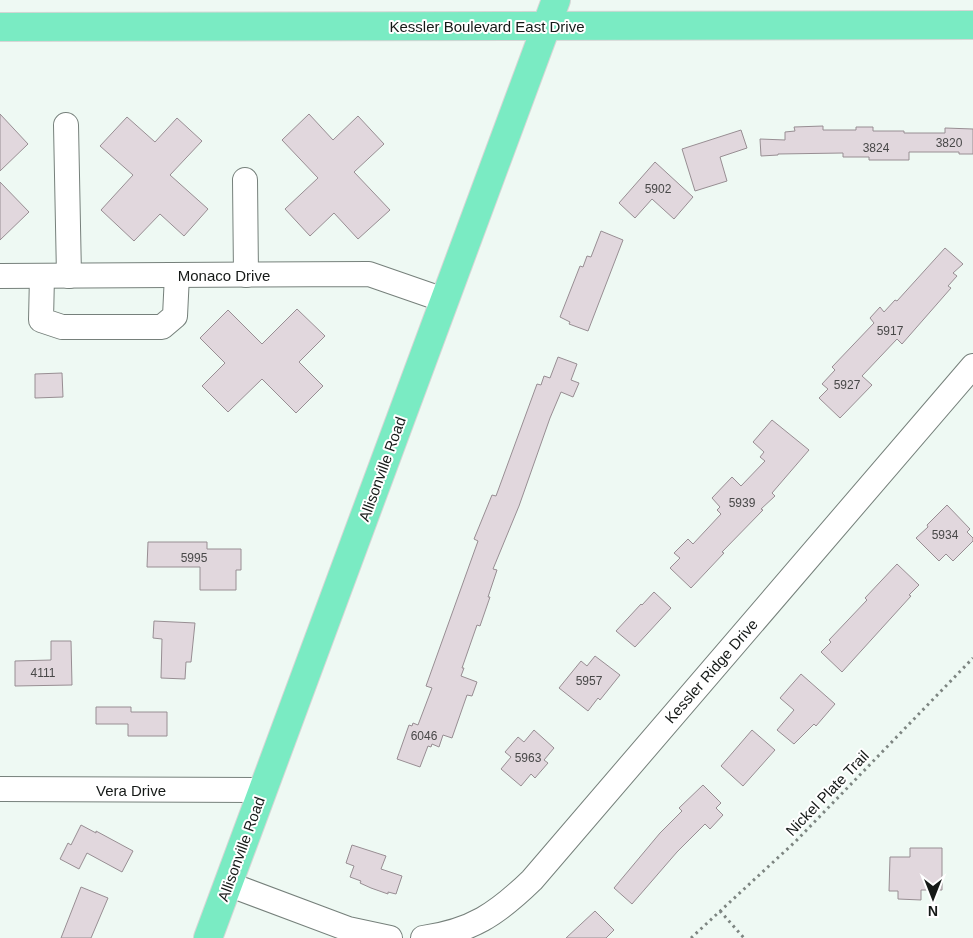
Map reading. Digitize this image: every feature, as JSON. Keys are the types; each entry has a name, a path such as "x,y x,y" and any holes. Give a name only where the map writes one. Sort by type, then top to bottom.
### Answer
{"main road":[{"name":"Allisonville Road","path":"208,938 556,0"},
{"name":"Kessler Boulevard East Drive","path":"0,27 973,25"}],"street":[{"path":"66,125 69,276"},
{"path":"245,180 246,275"},
{"name":"Monaco Drive","path":"0,276 369,274 444,300"},
{"path":"42,276 41,320 62,326 162,326 175,316 177,275"},
{"name":"Kessler Ridge Drive","path":"423,938 456,931 487,918 521,892 973,366"},
{"name":"Vera Drive","path":"0,789 262,790"},
{"path":"228,884 348,929 390,938"}],"path":[{"name":"Nickel Plate Trail","path":"691,938 796,841 973,658"},
{"path":"720,911 744,938"}],"building":[{"path":"0,114 28,144 0,171"},
{"path":"309,114 333,140 358,116 384,144 354,172 390,210 358,239 334,213 310,236 285,209 318,178 282,140"},
{"path":"127,117 155,142 177,118 202,141 170,175 208,209 184,236 160,214 134,241 101,210 133,175 100,146"},
{"path":"823,126 823,130 856,130 856,127 873,127 873,131 904,131 904,133 945,133 945,128 973,129 973,154 959,154 959,152 909,152 909,160 869,160 869,157 843,157 843,153 761,156 760,139 785,140 785,132 795,131 794,127"},
{"path":"741,130 747,148 720,157 727,181 695,191 682,149"},
{"path":"655,162 693,197 674,219 652,199 635,218 619,203"},
{"path":"0,182 29,212 0,240"},
{"path":"601,231 623,240 588,331 569,324 570,322 560,317 580,266 583,267 587,256 591,257"},
{"path":"945,248 963,264 953,273 957,276 948,286 951,288 902,344 897,339 862,376 872,385 840,418 819,398 828,389 822,384 835,370 832,367 874,323 870,318 880,307 884,312 895,300 897,301"},
{"path":"297,309 325,336 299,362 323,386 296,413 262,379 228,412 202,386 225,363 200,338 228,310 262,344"},
{"path":"558,357 577,364 571,380 579,383 573,397 561,392 519,506 493,569 497,570 488,597 490,597 480,626 477,625 462,668 464,668 461,676 477,682 472,696 467,695 452,738 443,735 439,747 432,744 431,747 428,746 420,767 397,759 409,725 412,726 413,723 418,725 432,688 426,686 478,541 474,539 492,495 496,496 537,384 541,385 544,376 550,378"},
{"path":"62,373 63,397 35,398 35,374"},
{"path":"772,420 809,450 772,493 775,496 761,509 763,510 722,552 724,553 691,588 670,568 680,558 674,553 688,539 693,544 721,514 717,510 720,507 712,498 732,477 741,486 765,461 760,457 764,452 753,442"},
{"path":"947,505 970,529 967,532 973,538 973,541 953,561 946,554 939,561 916,538"},
{"path":"148,542 207,542 207,549 241,549 241,570 236,570 236,590 200,590 200,567 147,567"},
{"path":"897,564 919,585 842,672 821,652 831,642 829,640 867,600 865,598"},
{"path":"654,592 671,608 635,647 616,631"},
{"path":"154,621 195,623 191,662 186,662 185,679 161,678 162,639 153,638"},
{"path":"51,641 71,641 72,685 15,686 15,661 51,660"},
{"path":"595,656 620,675 600,700 598,698 588,711 559,688 581,661 587,666"},
{"path":"801,674 835,704 816,726 814,724 794,744 777,730 794,710 780,698"},
{"path":"96,707 131,707 131,712 167,712 167,736 128,736 128,724 96,724"},
{"path":"534,730 554,748 544,760 548,763 535,778 531,774 521,786 501,769 511,757 505,752 518,737 524,742"},
{"path":"752,730 775,750 743,786 721,766"},
{"path":"703,785 721,803 716,808 723,815 710,829 705,824 677,852 632,904 614,888 660,833 682,811 679,808"},
{"path":"81,825 133,851 122,872 87,853 79,869 60,859 68,843 71,845"},
{"path":"352,845 386,856 381,869 402,876 396,894 388,892 388,894 371,888 360,883 361,881 350,877 354,866 346,863"},
{"path":"910,848 942,848 942,890 921,890 921,900 898,899 898,891 889,891 890,857 910,857"},
{"path":"81,887 108,898 91,938 61,938"},
{"path":"595,911 614,930 606,938 566,938"}]}
